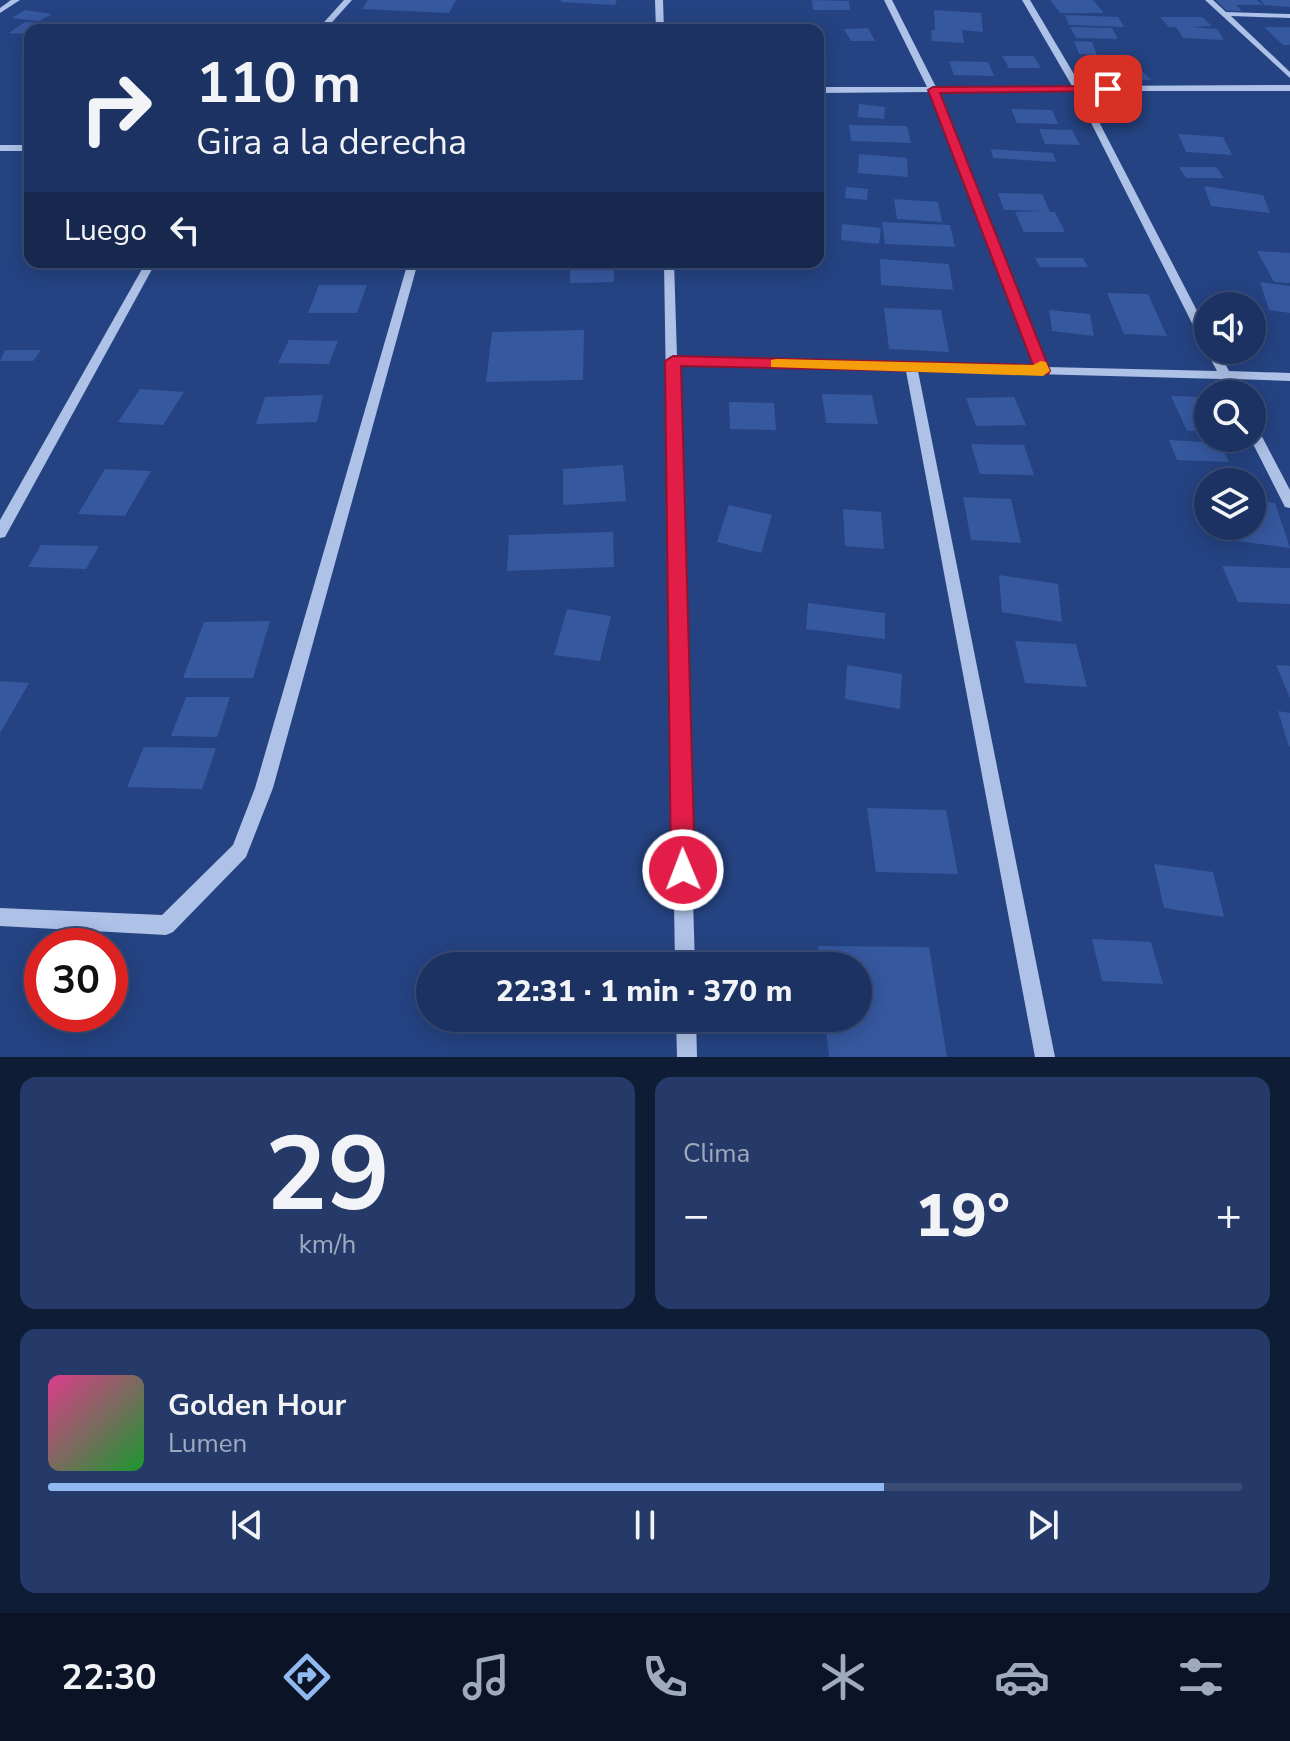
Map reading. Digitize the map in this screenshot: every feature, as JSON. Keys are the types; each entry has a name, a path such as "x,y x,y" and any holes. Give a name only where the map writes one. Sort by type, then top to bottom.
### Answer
{"street":[{"path":"0,11 16,0"},
{"path":"326,24 348,0"},
{"path":"659,0 660,24"},
{"path":"888,0 933,90 1043,371"},
{"path":"1026,0 1078,89 1194,316"},
{"path":"1209,0 1290,76"},
{"path":"1225,14 1290,16"},
{"path":"824,90 1290,88"},
{"path":"0,148 24,148"},
{"path":"0,533 148,268"},
{"path":"0,917 166,925 240,851 264,788 411,268"},
{"path":"669,268 685,952"},
{"path":"673,361 1290,377"},
{"path":"1219,364 1227,380"},
{"path":"911,367 1045,1057"},
{"path":"1264,452 1290,503"},
{"path":"686,1032 687,1057"}],"building":[{"path":"368,0 456,0 449,13 362,9"},
{"path":"561,0 617,0 615,5"},
{"path":"812,0 849,1 850,10 813,10"},
{"path":"1050,0 1093,0 1104,13 1060,13"},
{"path":"1216,0 1257,0 1263,5 1236,5 1242,11 1227,11"},
{"path":"1261,0 1290,0 1290,7 1264,5"},
{"path":"25,10 52,14 39,21 12,18"},
{"path":"934,10 981,13 983,32 962,30 964,43 932,41"},
{"path":"1065,15 1118,17 1124,27 1069,25"},
{"path":"1160,17 1202,17 1212,26 1191,27 1217,29 1224,40 1183,38 1176,27 1169,27"},
{"path":"25,22 44,23 24,24 24,34 9,33"},
{"path":"1070,27 1112,28 1118,39 1076,38"},
{"path":"1264,27 1290,27 1290,45 1283,45"},
{"path":"868,28 875,41 851,41 844,29"},
{"path":"1074,41 1092,42 1097,55 1079,54"},
{"path":"1002,56 1034,56 1041,68 1009,68"},
{"path":"1130,59 1151,80 1121,81 1102,60"},
{"path":"949,61 988,62 994,76 954,75"},
{"path":"859,104 885,107 884,119 858,117"},
{"path":"1011,109 1052,110 1058,124 1017,123"},
{"path":"849,125 907,126 911,143 851,141"},
{"path":"1039,129 1072,130 1080,145 1045,144"},
{"path":"1178,134 1223,137 1232,155 1186,152"},
{"path":"991,149 1053,153 1056,162 993,158"},
{"path":"859,154 907,158 908,177 858,173"},
{"path":"1179,167 1216,167 1224,178 1186,178"},
{"path":"1204,186 1263,195 1270,213 1211,206"},
{"path":"846,187 868,189 867,200 845,198"},
{"path":"998,193 1042,194 1050,212 1055,212 1065,232 1024,232 1015,212 1043,211 1004,210"},
{"path":"894,199 938,202 942,222 897,219"},
{"path":"882,222 950,225 955,247 885,244"},
{"path":"842,224 881,228 879,244 841,240"},
{"path":"1257,251 1290,253 1290,283 1274,282"},
{"path":"1035,258 1083,258 1088,267 1040,267"},
{"path":"880,259 949,264 953,290 881,285"},
{"path":"570,268 614,268 614,282 570,283"},
{"path":"1260,282 1290,286 1290,313 1269,310 1266,292"},
{"path":"319,285 367,285 357,313 308,313"},
{"path":"1107,293 1148,294 1167,336 1124,334"},
{"path":"884,308 941,310 949,352 889,349"},
{"path":"1049,310 1090,314 1094,336 1052,331"},
{"path":"584,330 583,380 486,382 492,332"},
{"path":"289,340 338,341 329,364 278,363"},
{"path":"5,350 41,350 33,361 0,361"},
{"path":"140,389 184,392 163,425 118,422"},
{"path":"822,394 872,395 878,424 826,423"},
{"path":"323,395 317,422 256,424 265,397"},
{"path":"1171,396 1194,397 1194,431 1187,431"},
{"path":"1014,397 1026,425 976,426 966,398"},
{"path":"729,402 774,403 776,430 730,429"},
{"path":"1169,440 1194,441 1194,452 1224,452 1229,462 1177,460"},
{"path":"971,444 1024,445 1034,475 980,474"},
{"path":"623,465 626,501 563,505 563,469"},
{"path":"105,469 151,471 125,516 78,514"},
{"path":"963,497 1011,499 1021,543 971,540"},
{"path":"1266,502 1275,503 1290,548 1237,541 1266,540"},
{"path":"729,505 772,515 761,553 717,542"},
{"path":"843,509 881,512 884,549 845,546"},
{"path":"613,532 614,567 507,571 509,535"},
{"path":"41,545 99,546 86,569 28,567"},
{"path":"1222,566 1290,568 1290,604 1238,602"},
{"path":"999,575 1058,584 1062,622 1002,612"},
{"path":"808,603 885,613 885,639 806,629"},
{"path":"567,609 611,616 600,661 554,655"},
{"path":"270,621 253,678 183,678 204,622"},
{"path":"1015,641 1076,644 1087,687 1025,683"},
{"path":"847,665 902,674 900,709 845,699"},
{"path":"1276,665 1290,666 1290,698"},
{"path":"0,681 29,683 0,733"},
{"path":"186,697 230,697 217,737 171,736"},
{"path":"1278,711 1290,713 1289,747"},
{"path":"144,747 216,748 202,789 127,787"},
{"path":"867,808 946,810 958,874 876,872"},
{"path":"1154,864 1213,872 1224,917 1164,908"},
{"path":"1092,939 1151,942 1163,984 1102,981"},
{"path":"818,946 929,947 947,1057 829,1057 826,1032 872,1032 872,952 819,952"}],"slow traffic":[{"path":"777,364 1043,371 1041,366"}],"route":[{"path":"683,870 673,361 1043,371 933,90 1108,89"}]}
